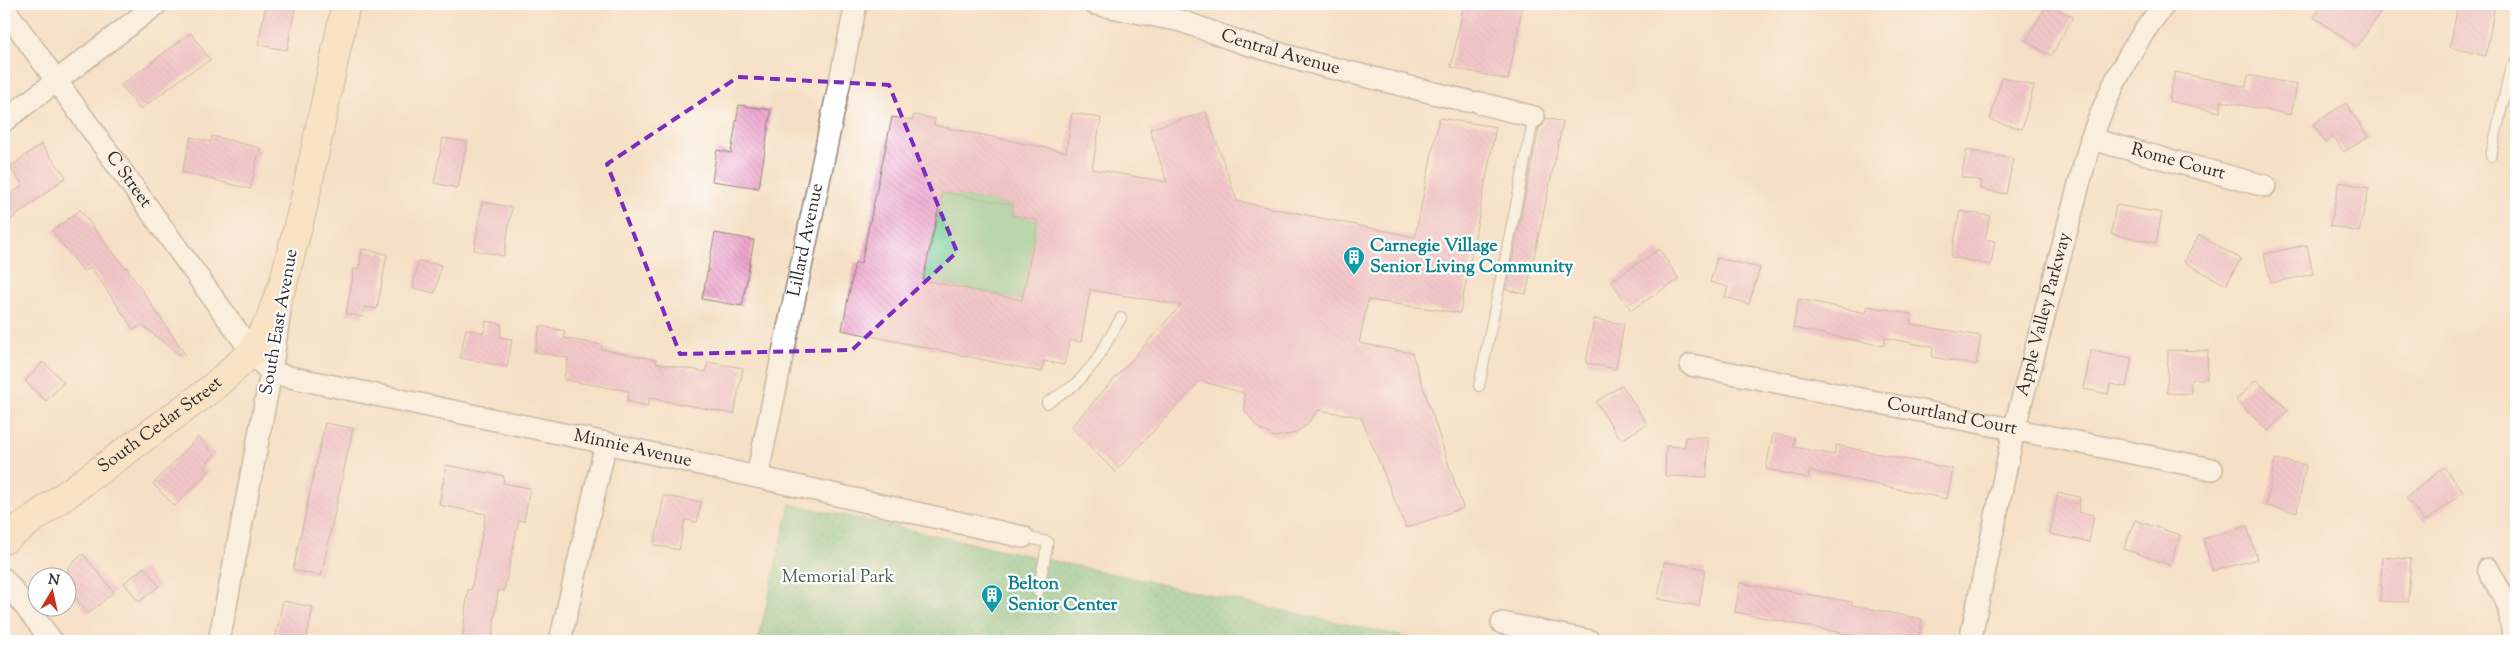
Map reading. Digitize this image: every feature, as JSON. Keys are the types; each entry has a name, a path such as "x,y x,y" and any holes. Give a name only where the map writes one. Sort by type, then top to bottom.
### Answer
{"main road":[{"name":"South East Avenue","path":"283,284 304,203 346,4"},
{"name":"South Cedar Street","path":"4,540 211,389 252,352 269,321 283,284"}],"street":[{"path":"4,121 157,4"},
{"name":"Lillard Avenue","path":"757,476 856,4"},
{"name":"Central Avenue","path":"1095,4 1181,21 1243,43 1320,65 1534,117"},
{"name":"Apple Valley Parkway","path":"1970,641 2014,430 2091,139 2107,97 2128,56 2165,4"},
{"name":"C Street","path":"4,8 58,80 252,352"},
{"name":"Rome Court","path":"2091,139 2264,186"},
{"name":"South East Avenue","path":"219,641 271,373 283,284"},
{"path":"252,352 271,373"},
{"name":"Courtland Court","path":"1691,365 2212,469"},
{"name":"Minnie Avenue","path":"271,373 606,443 1022,537"},
{"path":"560,641 606,443"},
{"path":"2488,569 2508,605 2514,641"},
{"path":"4,579 52,641"},
{"path":"1502,623 1590,641"}],"lane":[{"path":"2491,156 2510,70 2516,61"},
{"path":"1478,386 1534,117"},
{"path":"1047,403 1076,384 1083,376 1096,361 1121,318"},
{"path":"1022,537 1048,542 1038,592"}],"highlighted area":[{"path":"738,77 889,85 957,252 852,350 680,354 607,164"}],"green space":[{"path":"943,192 1013,205 1013,215 1038,220 1022,300 923,280"},
{"name":"Memorial Park","path":"790,504 1424,641 758,641"}],"building":[{"path":"266,4 296,4 287,50 258,45"},
{"path":"1464,4 1523,4 1508,80 1451,67"},
{"path":"2047,4 2073,17 2051,56 2026,41"},
{"path":"2323,4 2386,4 2357,47 2314,17"},
{"path":"2458,4 2495,4 2486,56 2450,47"},
{"path":"191,33 210,60 186,75 140,110 121,85"},
{"path":"2175,72 2246,87 2248,75 2297,85 2291,115 2222,101 2220,112 2169,101"},
{"path":"2002,77 2034,86 2022,129 1990,120"},
{"path":"2346,103 2368,137 2344,152 2334,137 2325,143 2313,124"},
{"path":"739,105 771,110 759,188 712,181 717,150 731,153"},
{"path":"1206,112 1237,201 1415,237 1439,118 1496,127 1460,313 1368,300 1359,343 1412,353 1463,508 1406,528 1361,417 1318,410 1307,425 1295,433 1275,437 1258,428 1245,411 1244,393 1200,381 1115,472 1071,427 1181,305 1090,290 1081,342 1070,340 1064,365 1044,361 1042,372 842,330 855,262 861,264 892,117 913,120 914,115 935,119 934,125 1066,152 1072,113 1101,118 1092,169 1167,182 1150,129","holes":["942,192 1013,205 1012,215 1038,220 1022,300 923,280"]},
{"path":"1546,118 1563,122 1526,294 1506,290 1539,128 1543,125"},
{"path":"212,136 260,148 250,189 182,172 191,137 211,142"},
{"path":"443,138 467,142 458,188 434,183"},
{"path":"41,144 66,177 4,225 4,200 23,185 10,167"},
{"path":"1967,150 2013,159 2006,194 1980,189 1982,181 1961,177"},
{"path":"2339,182 2369,188 2359,232 2330,226"},
{"path":"482,202 512,207 504,256 474,250"},
{"path":"2116,205 2162,213 2156,243 2111,234"},
{"path":"80,210 126,267 185,354 182,357 142,325 134,330 91,267 84,272 52,231"},
{"path":"1960,211 1990,216 1985,239 1995,241 1991,265 1951,257"},
{"path":"715,233 754,240 742,306 702,299"},
{"path":"2199,235 2241,259 2226,285 2184,262"},
{"path":"2307,245 2313,274 2271,283 2264,254"},
{"path":"362,249 387,254 377,309 365,307 363,317 346,314 354,269 359,269"},
{"path":"1659,249 1679,279 1631,310 1611,281"},
{"path":"1717,258 1760,268 1749,304 1725,297 1728,287 1710,282"},
{"path":"418,261 441,265 435,293 413,288"},
{"path":"1799,299 1866,313 1868,306 1911,314 1910,324 1981,336 1976,365 1932,357 1933,347 1885,338 1884,346 1793,328"},
{"path":"1594,319 1624,324 1616,369 1586,363"},
{"path":"486,321 502,324 500,337 512,339 507,367 460,358 466,329 484,333"},
{"path":"540,326 565,331 564,338 602,345 601,349 657,360 656,363 706,372 708,362 743,368 734,414 649,398 648,406 627,401 629,391 564,380 568,358 535,352"},
{"path":"2091,350 2132,358 2126,387 2110,384 2108,394 2084,389"},
{"path":"2168,350 2208,351 2207,379 2191,379 2191,394 2167,393"},
{"path":"43,362 64,382 46,401 25,381"},
{"path":"2256,380 2288,410 2268,431 2236,400"},
{"path":"1622,385 1647,424 1621,440 1596,402"},
{"path":"325,423 353,428 321,576 293,570"},
{"path":"1773,434 1795,438 1794,447 1834,455 1836,445 1953,469 1947,499 1810,471 1808,478 1766,469"},
{"path":"198,437 215,454 203,467 208,472 175,506 153,484"},
{"path":"1685,437 1708,437 1707,477 1665,476 1666,446 1685,447"},
{"path":"2275,459 2306,465 2297,512 2266,506"},
{"path":"446,465 504,476 503,483 530,488 524,521 519,520 504,591 498,590 492,641 462,641 468,589 471,590 486,514 439,505"},
{"path":"2444,467 2463,492 2425,522 2406,498"},
{"path":"2058,493 2080,497 2078,512 2094,515 2089,542 2050,534"},
{"path":"664,496 701,502 697,522 685,520 679,550 654,545"},
{"path":"2135,520 2180,535 2170,565 2124,549"},
{"path":"2247,526 2257,559 2213,571 2203,539"},
{"path":"83,554 114,592 88,614 78,602 78,568 68,567"},
{"path":"2382,557 2411,559 2408,602 2380,601"},
{"path":"1664,562 1705,569 1699,606 1658,599"},
{"path":"144,567 159,586 139,602 124,583"},
{"path":"1740,583 1852,602 1852,605 1922,619 1918,641 1872,641 1872,639 1735,612"},
{"path":"283,601 313,607 306,641 275,641"}],"place":[{"name":"Carnegie Village Senior Living Community","path":"1354,276"},
{"name":"Belton Senior Center","path":"992,614"}]}
